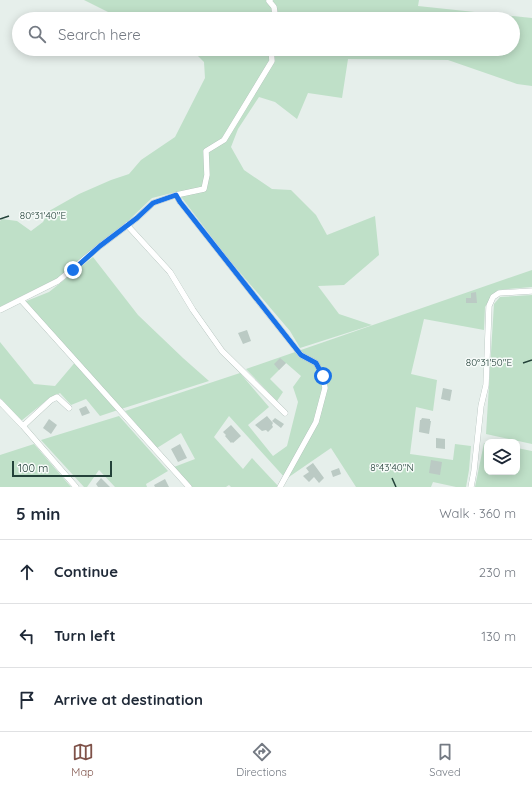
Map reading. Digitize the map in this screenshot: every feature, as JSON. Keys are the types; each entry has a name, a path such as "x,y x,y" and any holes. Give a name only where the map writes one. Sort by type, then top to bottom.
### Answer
{"street":[{"path":"270,0 269,1 274,7 275,12"},
{"path":"0,310 58,281 137,218 153,203 176,195 204,189 207,175 206,151 224,140 272,61 272,56"},
{"path":"176,195 301,355 316,363 323,376 325,388 316,422 281,486"},
{"path":"127,225 170,272 193,310 222,351 285,413"},
{"path":"471,487 486,385 489,306 493,297 499,293 532,291"},
{"path":"20,300 189,487"},
{"path":"23,426 51,400 57,397 69,408"},
{"path":"0,402 76,487"}],"green space":[{"path":"84,0 419,0 418,6 475,12 108,12"},
{"path":"520,17 532,18 532,86 517,84 448,60 348,59 342,98 308,93 297,119 275,102 259,97 238,129 231,147 244,170 272,189 291,190 316,215 327,235 375,216 379,255 344,285 318,286 339,314 372,325 300,348 290,331 226,256 176,192 152,198 128,221 58,278 0,307 0,221 2,219 17,221 31,231 43,222 49,211 79,194 129,174 141,160 175,137 205,78 204,62 198,56 520,56"},
{"path":"93,257 138,315 209,381 100,416 86,399 71,405 60,393 47,400 21,421 0,398 0,342 34,384 55,386 77,360 24,302 49,292"},
{"path":"532,270 532,287 498,290 485,307 484,330 424,319 411,374 437,380 433,411 416,407 410,454 453,460 455,444 471,446 466,487 456,487 433,482 431,487 356,487 331,448 286,479 229,416 214,437 243,469 252,458 279,487 231,487 229,485 226,487 192,487 174,467 195,459 181,433 157,448 125,411 240,373 269,407 248,425 273,456 287,446 298,402 293,387 301,376 286,363 270,379 283,392 277,401 246,369"},
{"path":"532,295 532,444 520,441 520,439 509,439 486,434 494,304 500,297"},
{"path":"119,416 168,471 146,484 147,487 115,487 99,470 87,487 84,487 41,440"},
{"path":"484,443 484,475 520,475 520,449 532,451 532,487 475,487"},
{"path":"34,444 71,487 0,487 0,455"}],"building":[{"path":"476,292 477,303 466,303 466,298 471,298 471,293"},
{"path":"247,330 251,341 243,344 238,333"},
{"path":"280,358 286,363 279,370 274,364"},
{"path":"443,388 452,390 450,401 441,399"},
{"path":"86,406 90,413 82,416 79,409"},
{"path":"267,416 273,423 273,427 268,432 266,430 262,431 255,425"},
{"path":"275,418 284,424 281,428 272,421"},
{"path":"422,418 430,419 431,421 429,434 419,432 420,420"},
{"path":"49,419 57,425 51,434 43,428"},
{"path":"231,425 241,436 233,443 231,443 223,432"},
{"path":"436,438 445,439 445,449 436,448"},
{"path":"180,444 187,458 178,462 171,449"},
{"path":"431,460 442,462 440,475 429,473"},
{"path":"313,463 324,478 319,483 314,477 309,482 303,476 309,472 306,468"},
{"path":"339,468 341,474 333,477 331,471"},
{"path":"101,478 110,487 98,487 96,484"},
{"path":"165,479 169,487 155,487 154,485"}],"route":[{"path":"73,270 100,246 137,218 153,203 176,195 301,355 316,363 323,376"}]}
